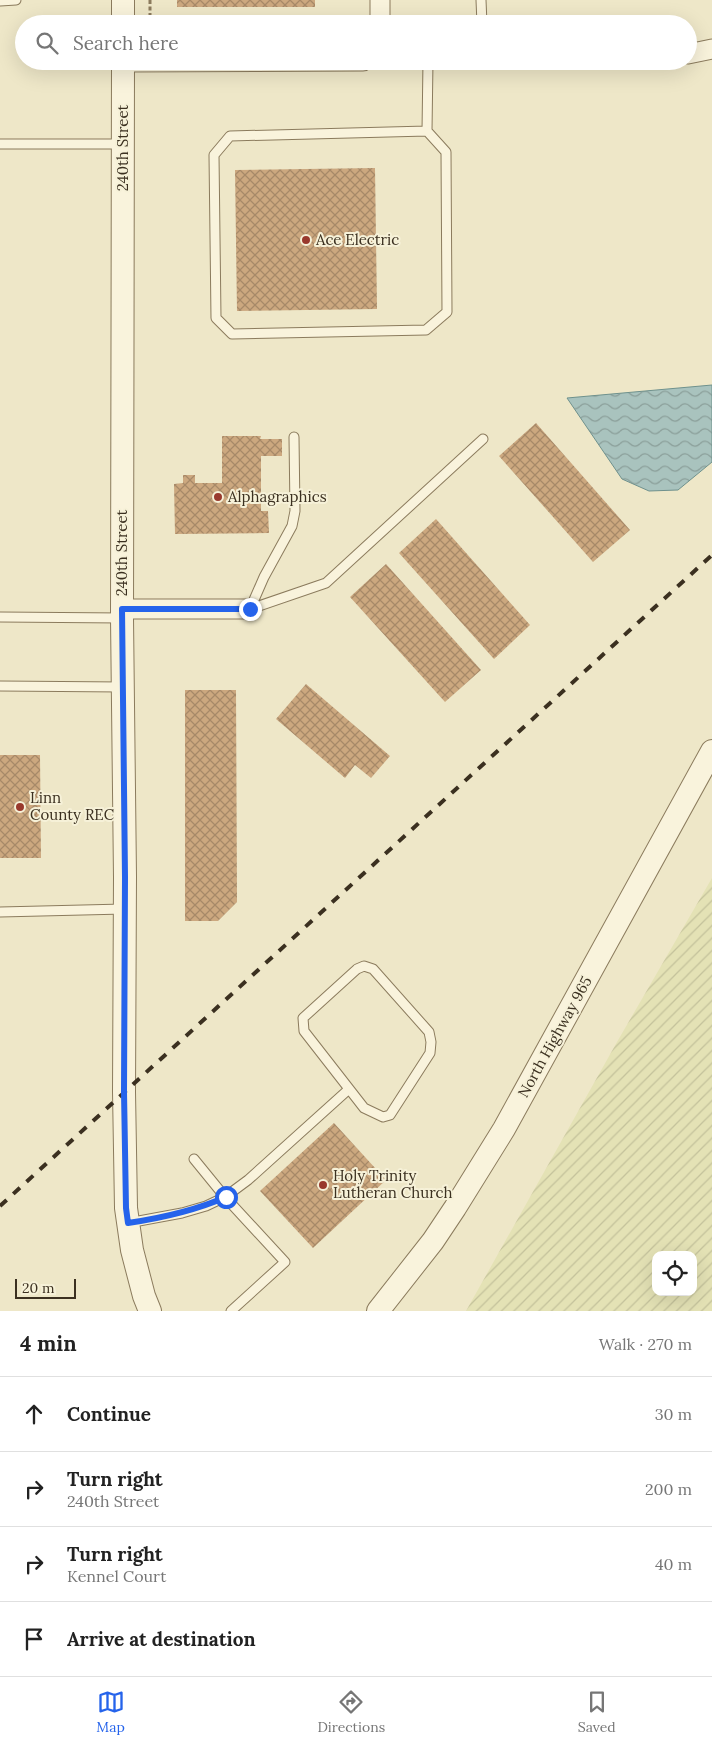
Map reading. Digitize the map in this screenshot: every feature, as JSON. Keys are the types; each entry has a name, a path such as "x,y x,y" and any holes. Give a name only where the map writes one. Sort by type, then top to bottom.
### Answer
{"street":[{"path":"123,0 123,15"},
{"path":"380,0 380,15"},
{"path":"697,52 712,49"},
{"name":"240th Street","path":"123,70 122,614 126,1208 132,1250 144,1296 150,1311"},
{"path":"122,614 250,609"},
{"name":"North Highway 965","path":"378,1311 433,1241 504,1130 712,751"}],"lane":[{"path":"0,1 16,0"},
{"path":"481,0 482,15"},
{"path":"427,131 230,136 214,154 216,318 232,334 426,330 446,312 446,152 427,131 428,70"},
{"path":"0,144 123,144"},
{"path":"250,609 264,577 292,526 295,511 294,437"},
{"path":"250,609 326,583 483,438"},
{"path":"0,617 122,614"},
{"path":"0,686 123,687"},
{"path":"0,912 125,909"},
{"path":"364,966 373,969 429,1032 432,1042 430,1053 390,1116 383,1117 364,1108 350,1089 304,1031 303,1018 356,969 364,966"},
{"path":"128,1223 182,1213 206,1206 226,1197 248,1180 350,1089"},
{"path":"194,1159 285,1262 231,1311"}],"path":[{"path":"150,0 150,15"}],"shaded area":[{"path":"712,878 712,1311 466,1311 617,1042"}],"water":[{"path":"712,385 712,462 678,490 649,491 622,479 567,398"}],"building":[{"path":"177,0 315,0 315,7 177,7"},
{"name":"Ace Electric","path":"375,168 377,309 237,311 235,170"},
{"path":"536,423 630,530 593,562 499,456"},
{"name":"Alphagraphics","path":"222,436 261,436 260,439 282,439 282,456 261,456 261,511 268,511 269,533 175,534 174,484 183,483 183,475 195,475 195,483 222,483"},
{"path":"436,519 530,625 494,659 399,553"},
{"path":"386,564 481,670 445,702 350,597"},
{"path":"306,684 390,756 371,778 355,765 345,778 276,719"},
{"path":"185,690 236,690 237,902 218,921 185,921"},
{"name":"Linn County REC","path":"0,755 40,755 41,858 0,858"},
{"name":"Holy Trinity Lutheran Church","path":"334,1123 386,1180 313,1248 260,1191"}],"railway":[{"path":"0,1206 712,555"}],"place":[{"name":"Ace Electric","path":"306,240"},
{"name":"Alphagraphics","path":"218,497"},
{"name":"Linn County REC","path":"20,807"},
{"name":"Holy Trinity Lutheran Church","path":"323,1185"}],"route":[{"path":"226,1197 206,1206 182,1213 128,1223 126,1208 124,1092 125,877 122,609 250,609"}]}
